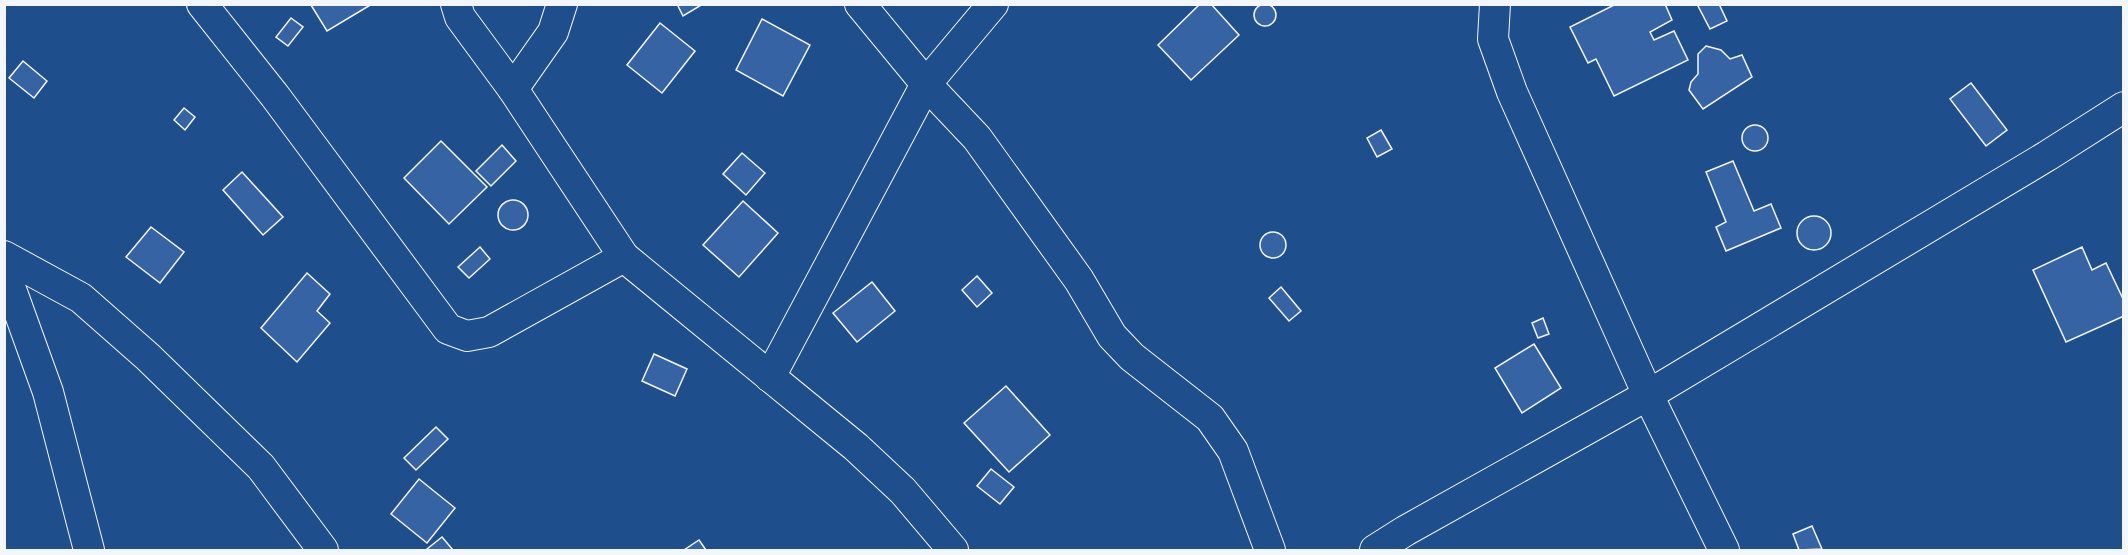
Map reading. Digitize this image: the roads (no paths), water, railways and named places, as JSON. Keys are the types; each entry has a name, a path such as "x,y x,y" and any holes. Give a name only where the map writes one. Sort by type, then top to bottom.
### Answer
{"street":[{"path":"202,4 275,96 448,329 467,336 489,332 624,257"},
{"path":"456,4 460,17 513,89 624,257 856,447 903,491 953,550"},
{"path":"513,89 553,32 562,4"},
{"path":"860,4 926,84 977,138 1079,280 1112,336 1132,357 1210,418 1233,451 1270,550"},
{"path":"770,377 926,84 993,4"},
{"path":"1495,4 1493,39 1512,92 1648,396 1724,550"},
{"path":"1375,550 1405,531 1648,396 2047,156 2124,107"},
{"path":"4,256 81,298 148,357 261,467 323,550"},
{"path":"4,270 48,392 89,550"}]}
